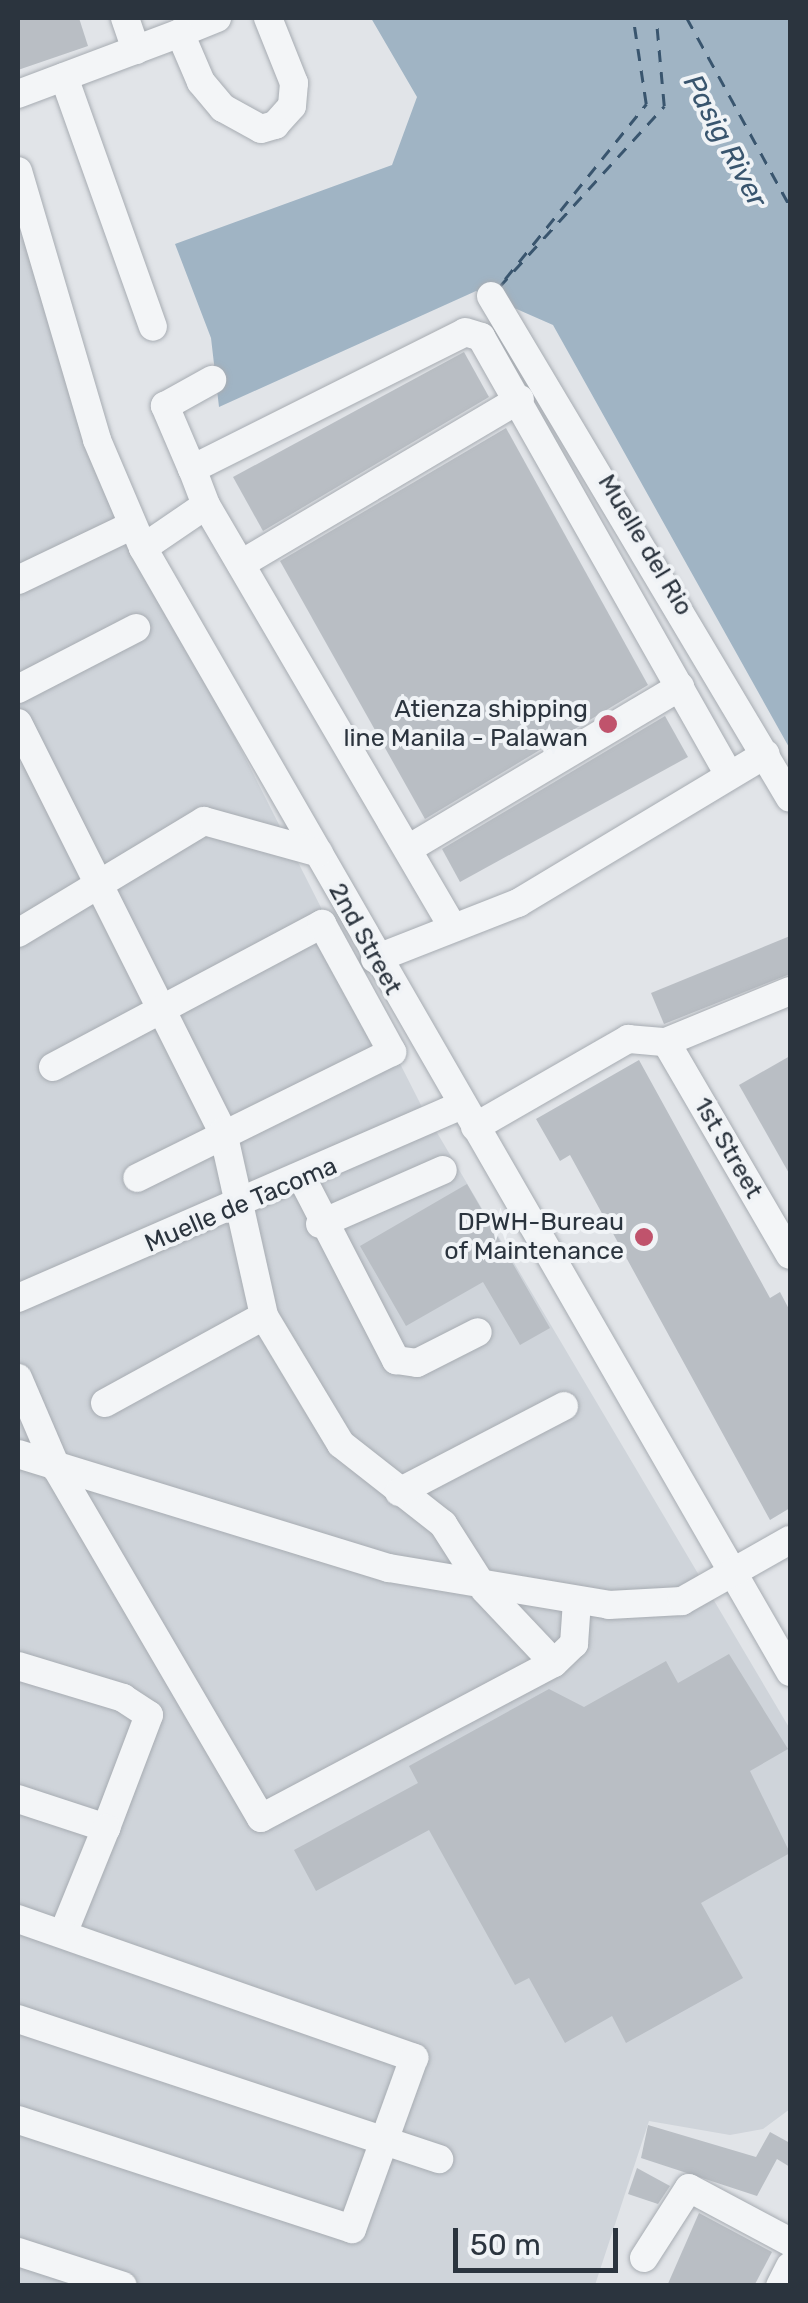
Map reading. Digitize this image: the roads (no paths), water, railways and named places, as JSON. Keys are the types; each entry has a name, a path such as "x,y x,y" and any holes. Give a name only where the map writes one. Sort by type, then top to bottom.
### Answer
{"street":[{"path":"125,18 136,50"},
{"path":"18,94 217,18"},
{"path":"180,33 200,82 223,108 262,129 284,118 294,82 268,18"},
{"path":"64,77 153,327"},
{"name":"2nd Street","path":"18,171 97,440 138,537 319,853 375,959 790,1672"},
{"name":"Muelle del Rio","path":"491,296 790,798"},
{"path":"192,470 465,332 491,349 730,775"},
{"path":"212,380 164,406 206,505 451,924"},
{"path":"241,564 520,399"},
{"path":"18,580 138,537 206,505"},
{"path":"18,689 136,628"},
{"path":"408,849 680,687"},
{"path":"18,723 223,1132 264,1316 341,1444 444,1524 485,1590 554,1663"},
{"path":"375,959 451,924 518,903 606,856 766,754"},
{"path":"18,933 204,821 319,853"},
{"path":"53,1067 318,923 393,1050 137,1178"},
{"name":"Muelle de Tacoma","path":"18,1298 240,1204 468,1116 628,1039 666,1042 790,992"},
{"name":"1st Street","path":"666,1042 790,1255"},
{"path":"320,1224 443,1170"},
{"path":"303,1180 320,1224 396,1360 417,1363 478,1332"},
{"path":"105,1402 264,1316"},
{"path":"18,1378 57,1468 261,1818 554,1663 574,1644 577,1601"},
{"path":"399,1492 564,1406"},
{"path":"18,1454 485,1590 577,1601 682,1601 790,1540"},
{"path":"18,1666 123,1698 149,1715 63,1934"},
{"path":"18,1799 106,1828"},
{"path":"18,1919 414,2058 388,2141 352,2229 18,2120"},
{"path":"18,2018 440,2158"},
{"path":"644,2258 689,2188 790,2242"},
{"path":"18,2252 124,2286"},
{"path":"780,2286 790,2266"}],"water":[{"name":"Pasig River","path":"371,18 790,18 790,749 553,325 476,291 219,407 211,338 175,244 392,165 417,97"}],"place":[{"name":"Atienza shipping line Manila - Palawan","path":"608,724"},
{"name":"DPWH-Bureau of Maintenance","path":"644,1237"}]}
